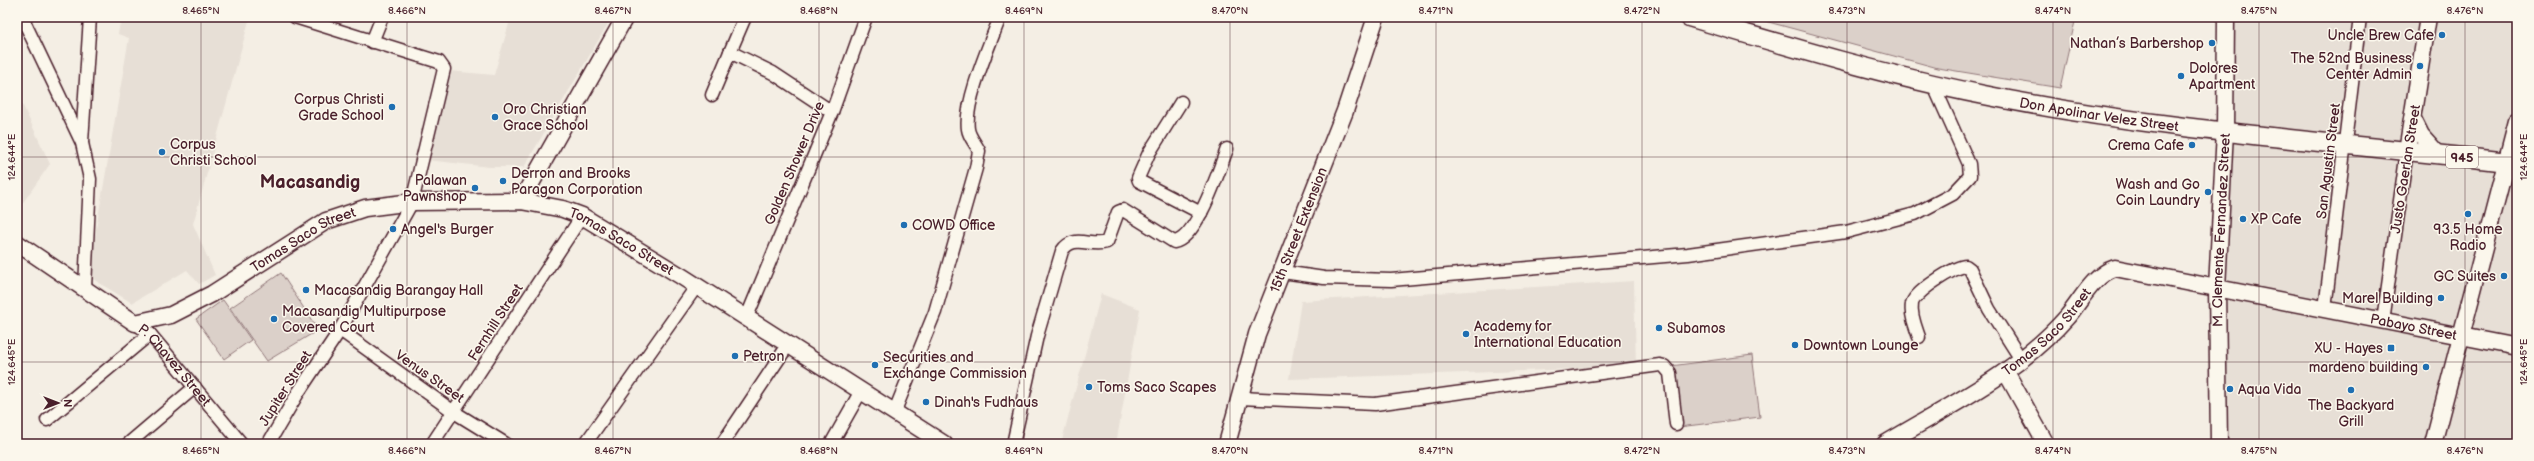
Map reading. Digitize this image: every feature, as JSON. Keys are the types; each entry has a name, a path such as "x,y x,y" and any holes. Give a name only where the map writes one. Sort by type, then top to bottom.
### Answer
{"main road":[{"name":"Don Apolinar Velez Street","path":"1689,17 1796,48 1933,84 2048,107 2225,131 2512,162"}],"street":[{"path":"22,17 82,143 90,179 84,288"},
{"path":"82,143 90,17"},
{"path":"295,17 372,42 382,17"},
{"path":"521,201 626,17"},
{"path":"712,95 745,17"},
{"name":"Golden Shower Drive","path":"746,319 832,112 866,17"},
{"path":"894,413 935,312 978,157 979,151 968,129 972,96 1000,17"},
{"name":"15th Street Extension","path":"1227,444 1257,334 1283,272 1345,111 1376,17"},
{"name":"M. Clemente Fernandez Street","path":"2219,444 2217,288 2225,131 2226,17"},
{"name":"San Agustin Street","path":"2324,309 2346,144 2360,17"},
{"name":"Justo Gaerlan Street","path":"2382,322 2428,17"},
{"name":"Jupiter Street","path":"268,444 298,393 340,330 412,202 444,72 443,65 372,42"},
{"path":"730,52 773,73 832,112"},
{"path":"1283,272 1324,278 1391,280 1688,254 1846,232 1874,226 1915,214 1947,198 1961,188 1970,176 1969,164 1933,84"},
{"path":"1181,102 1149,154 1138,178 1139,180 1201,213"},
{"path":"2413,119 2421,136 2438,154"},
{"path":"2433,444 2460,337 2512,162 2517,121"},
{"path":"1013,444 1037,336 1062,251 1072,241 1107,242 1118,212 1123,210 1174,242 1184,239 1201,213 1228,149"},
{"name":"Tomas Saco Street","path":"135,323 171,315 212,294 326,221 365,208 412,202 521,201 563,209 582,216 861,391 937,442"},
{"name":"Fernhill Street","path":"432,444 582,216"},
{"name":"P. Chavez Street","path":"17,243 150,334 242,444"},
{"path":"1919,337 1912,311 1914,299 1921,291 1958,268 1966,266 1970,269 1988,309 2022,361"},
{"name":"Tomas Saco Street","path":"1885,444 2022,361 2066,318 2098,279 2109,270 2125,269 2217,288"},
{"path":"585,444 696,287"},
{"name":"Pabayo Street","path":"2217,288 2382,322 2517,347"},
{"name":"Venus Street","path":"340,330 454,412 506,444"},
{"path":"48,420 150,334"},
{"path":"722,444 788,345"},
{"path":"1240,398 1375,404 1664,366 1670,374 1676,424"},
{"path":"2006,372 2046,444"},
{"path":"128,444 195,387"},
{"path":"831,444 861,391"}],"shaded area":[{"name":"Corpus Christi School","path":"121,17 250,17 193,224 215,275 199,284 187,270 132,303 88,276 129,38 118,34"},
{"name":"Oro Christian Grace School","path":"511,17 612,17 524,167 490,167 427,160 449,71 494,75"},
{"path":"1750,17 2076,17 2060,88 1938,68"},
{"path":"2235,17 2517,17 2517,444 2223,444 2224,284 2233,120"},
{"path":"17,93 50,164 17,211"},
{"name":"Macasandig Multipurpose Covered Court","path":"281,273 318,330 267,361 230,308"},
{"name":"Academy for International Education","path":"1634,281 1636,367 1289,379 1301,301"},
{"path":"1101,294 1140,309 1116,444 1061,444"},
{"path":"223,300 251,340 224,359 196,319"},
{"path":"1752,355 1760,417 1679,427 1671,366"}],"place":[{"name":"Uncle Brew Cafe","path":"2442,35"},
{"name":"Nathan’s Barbershop","path":"2212,43"},
{"name":"The 52nd Business Center Admin","path":"2420,66"},
{"name":"Dolores Apartment","path":"2181,76"},
{"name":"Corpus Christi Grade School","path":"392,107"},
{"name":"Oro Christian Grace School","path":"495,117"},
{"name":"Crema Cafe","path":"2192,145"},
{"name":"Corpus Christi School","path":"162,152"},
{"name":"Derron and Brooks Paragon Corporation","path":"503,181"},
{"name":"Palawan Pawnshop","path":"475,188"},
{"name":"Wash and Go Coin Laundry","path":"2208,192"},
{"name":"93.5 Home Radio","path":"2468,214"},
{"name":"XP Cafe","path":"2243,219"},
{"name":"COWD Office","path":"904,225"},
{"name":"Angel's Burger","path":"393,229"},
{"name":"GC Suites","path":"2504,276"},
{"name":"Macasandig Barangay Hall","path":"306,290"},
{"name":"Marel Building","path":"2441,298"},
{"name":"Macasandig Multipurpose Covered Court","path":"274,319"},
{"name":"Subamos","path":"1659,328"},
{"name":"Academy for International Education","path":"1466,334"},
{"name":"Downtown Lounge","path":"1795,345"},
{"name":"XU - Hayes","path":"2391,348"},
{"name":"Petron","path":"735,356"},
{"name":"Securities and Exchange Commission","path":"875,365"},
{"name":"mardeno building","path":"2426,367"},
{"name":"Toms Saco Scapes","path":"1089,387"},
{"name":"Aqua Vida","path":"2230,389"},
{"name":"The Backyard Grill","path":"2351,390"},
{"name":"Dinah's Fudhaus","path":"926,402"}],"district":[{"name":"Macasandig","path":"310,182"}]}
